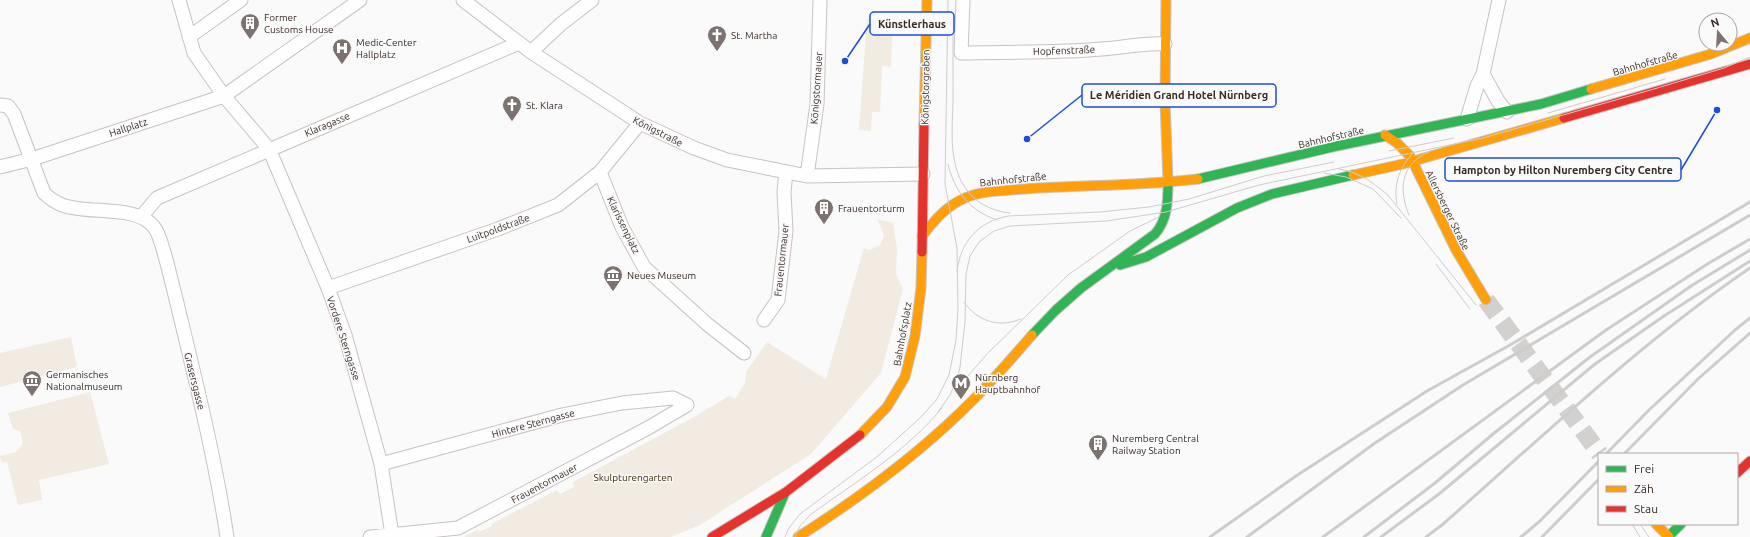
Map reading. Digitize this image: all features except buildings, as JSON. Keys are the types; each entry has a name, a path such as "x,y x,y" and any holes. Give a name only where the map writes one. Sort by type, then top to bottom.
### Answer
{"main road":[{"name":"Königstorgraben","path":"924,174 927,0"},
{"path":"798,537 868,490 927,441 974,398 1045,321 1070,298 1102,271 1149,239 1161,227 1166,214 1168,183 1166,137 1166,0"},
{"name":"Bahnhofstraße","path":"922,236 938,216 948,207 964,198 979,193 1066,186 1168,183 1233,172 1385,136 1507,112 1592,90 1704,57 1750,38"},
{"path":"1102,271 1146,257 1170,242 1237,208 1268,196 1413,162 1750,64"},
{"name":"Allersberger Straße","path":"1385,136 1403,148 1413,162 1456,250 1486,300"},
{"name":"Bahnhofsplatz","path":"766,537 786,492 862,433 883,412 896,394 908,369 915,336 920,292 924,174"},
{"path":"1738,471 1750,461"},
{"path":"712,537 786,492"},
{"path":"1657,525 1669,536 1680,525"}],"street":[{"path":"179,0 194,53 224,96 269,149"},
{"path":"189,37 241,0"},
{"name":"Hallplatz","path":"0,167 32,159 224,96 360,0"},
{"name":"Königstraße","path":"463,0 531,52 640,123 694,148 727,160 807,176 924,174"},
{"path":"531,52 561,24 592,0"},
{"name":"Königstormauer","path":"807,176 817,104 820,0"},
{"name":"Hopfenstraße","path":"963,0 961,53 1095,50 1144,44 1165,44"},
{"path":"1467,119 1477,86 1483,74 1499,0"},
{"name":"Klaragasse","path":"142,216 157,198 519,43"},
{"path":"1483,74 1498,101 1507,112"},
{"path":"0,105 8,106 14,114 44,193 62,205 142,216"},
{"name":"Luitpoldstraße","path":"328,288 498,229 558,205 600,172 640,123"},
{"name":"Vordere Sterngasse","path":"269,149 328,288 345,335 381,464 392,535"},
{"name":"Klarissenplatz","path":"600,172 622,227 644,266 707,324 744,353"},
{"name":"Frauentormauer","path":"764,320 778,300 786,231 784,192 786,172"},
{"name":"Grasersgasse","path":"142,216 155,227 172,282 209,438 222,502 223,536"},
{"name":"Hintere Sterngasse","path":"381,464 562,415 622,403 672,398 687,405"},
{"name":"Frauentormauer","path":"370,537 458,528 648,428 687,405"}],"green space":[{"path":"867,19 890,20 893,23 891,67 882,66 880,112 872,112 871,131 859,130"},
{"name":"Skulpturengarten","path":"877,219 893,223 897,248 896,274 903,289 881,373 811,454 700,525 671,537 464,537 477,530 479,532 492,526 491,524 557,490 560,494 574,487 573,482 694,417 729,396 735,399 745,383 746,372 767,342 826,379 864,248 870,250 880,245 884,235"},
{"path":"71,337 77,367 0,387 0,353"},
{"path":"90,392 109,464 39,480 42,500 18,505 7,462 2,463 0,456 16,452 23,443 20,431 13,429 8,413"}],"tunnel":[{"path":"1486,300 1599,453"}],"tram line":[{"path":"785,537 789,528 800,514 878,456 921,417 937,399 949,375 956,340 958,308 957,248 945,184 948,0"},
{"path":"953,28 952,143 956,169 961,181 979,202 1002,212 1010,213"},
{"path":"938,412 950,395 957,379 960,367 965,322 966,274 970,256 979,242 994,231 1010,226 1106,221 1166,212 1259,185 1483,138 1724,68 1750,57"},
{"path":"1548,113 1665,79"},
{"path":"1389,151 1454,138"},
{"path":"1397,204 1396,189 1401,169 1414,152"},
{"path":"1409,215 1404,196 1404,178 1407,170 1413,163 1429,152"},
{"path":"957,271 962,251 973,234 980,228 997,219 1008,216 1100,212 1149,207 1189,199 1264,176 1334,162"},
{"path":"948,164 954,183 965,199 979,211 997,220"},
{"path":"1339,169 1352,172 1367,179 1387,194 1476,305"},
{"path":"1324,173 1346,177 1373,189 1401,218"},
{"path":"954,392 987,354 1068,275 1130,231 1159,217"},
{"path":"1436,264 1470,309"},
{"path":"964,302 982,319 997,323 1013,322 1021,319"},
{"path":"795,537 800,526 810,515 879,466 913,439 942,408"},
{"path":"1633,525 1640,537"},
{"path":"1641,525 1649,537"}],"railway":[{"path":"1210,537 1296,476 1427,391 1510,345 1750,202"},
{"path":"1247,537 1375,443 1463,385 1750,215"},
{"path":"1323,537 1606,330 1709,263 1750,239"},
{"path":"1364,537 1435,483 1493,434 1590,357 1691,286 1750,250"},
{"path":"1381,537 1439,494 1595,364 1664,316 1750,261"},
{"path":"1426,537 1442,525 1554,425 1631,359 1709,297 1750,268"},
{"path":"1607,453 1649,410 1735,330 1750,318"},
{"path":"1625,453 1698,379 1750,333"},
{"path":"1521,537 1540,521 1598,462"},
{"path":"1542,537 1598,480"}],"traffic: fast":[{"path":"1198,179 1337,146 1541,104 1591,89"},
{"path":"1120,265 1146,257 1237,208 1272,194 1353,175"},
{"path":"1032,335 1056,310 1081,288 1155,234 1165,216 1168,181"},
{"path":"766,537 785,493"},
{"path":"1669,536 1680,525"}],"traffic: slow":[{"path":"924,124 927,0"},
{"path":"1166,0 1165,101 1168,181"},
{"path":"1591,89 1711,54 1750,38"},
{"path":"1353,175 1403,164 1564,118"},
{"path":"1385,135 1397,143 1410,156 1456,250 1486,300"},
{"path":"922,236 936,219 952,205 972,195 994,191 1155,183 1198,179"},
{"path":"860,435 887,407 905,377 915,336 921,288 922,252"},
{"path":"798,537 868,490 934,437 982,390 1032,335"},
{"path":"1657,525 1669,537"}],"traffic: jam":[{"path":"1564,118 1750,64"},
{"path":"922,252 924,124"},
{"path":"712,537 786,492 860,435"},
{"path":"1738,472 1750,461"}],"place":[{"name":"Former Customs House","path":"250,40"},
{"name":"St. Martha","path":"717,52"},
{"name":"Künstlerhaus","path":"845,61"},
{"name":"Medic-Center Hallplatz","path":"342,65"},
{"name":"Hampton by Hilton Nuremberg City Centre","path":"1717,110"},
{"name":"St. Klara","path":"512,122"},
{"name":"Le Méridien Grand Hotel Nürnberg","path":"1027,139"},
{"name":"Frauentorturm","path":"824,225"},
{"name":"Neues Museum","path":"613,292"},
{"name":"Germanisches Nationalmuseum","path":"32,397"},
{"name":"Nürnberg Hauptbahnhof","path":"961,400"},
{"name":"Nuremberg Central Railway Station","path":"1098,461"}]}
